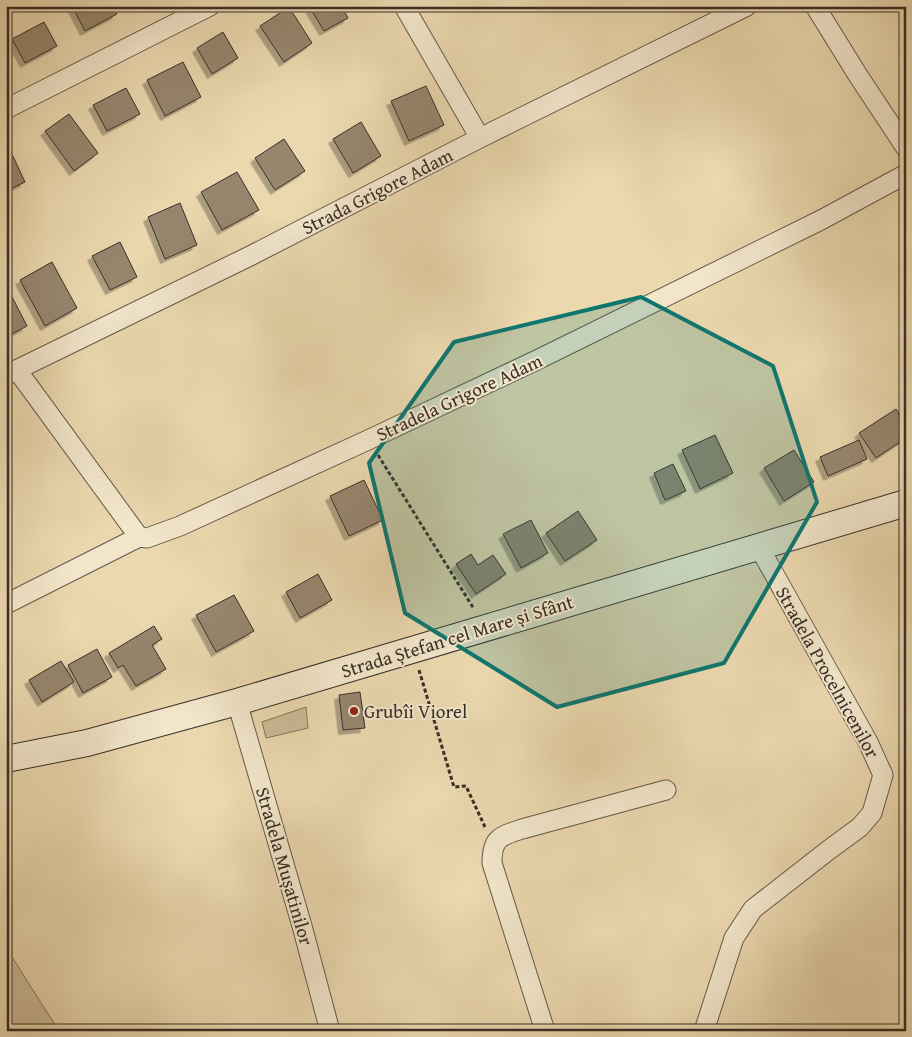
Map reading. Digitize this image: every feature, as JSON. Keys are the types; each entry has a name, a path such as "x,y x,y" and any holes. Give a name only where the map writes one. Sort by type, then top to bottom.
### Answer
{"main road":[{"name":"Strada Ștefan cel Mare și Sfânt","path":"6,759 87,743 237,702 906,503"}],"street":[{"path":"6,108 210,6"},
{"path":"404,6 480,138"},
{"name":"Strada Grigore Adam","path":"12,373 250,256 480,138 747,6"},
{"path":"815,6 906,148"},
{"name":"Stradela Grigore Adam","path":"6,604 139,537 147,538 180,526 540,359 821,220 906,174"},
{"path":"12,373 139,537"},
{"name":"Stradela Procelnicenilor","path":"704,1031 734,938 753,909 860,826 872,813 883,775 859,724 759,547"},
{"name":"Stradela Mușatinilor","path":"237,702 302,926 330,1031"},
{"path":"545,1031 492,863 494,846 504,835 522,829 666,790"}],"path":[{"path":"368,440 486,627"},
{"path":"413,650 454,786 466,786 494,846"}],"highlighted area":[{"path":"641,297 773,366 817,502 724,663 557,707 405,613 369,463 454,342"}],"shaded area":[{"path":"306,707 308,728 266,738 262,722"},
{"path":"6,877 12,906 12,957 59,1031 6,1031"}],"building":[{"path":"72,6 113,6 117,14 85,31"},
{"path":"309,6 341,6 348,18 324,31"},
{"path":"289,7 312,43 284,62 260,26"},
{"path":"44,22 57,46 25,63 12,39"},
{"path":"223,32 238,58 212,74 197,48"},
{"path":"183,62 201,97 165,116 147,80"},
{"path":"426,86 444,125 409,141 391,101"},
{"path":"126,88 140,114 107,131 93,105"},
{"path":"69,114 98,153 74,171 45,131"},
{"path":"361,122 381,156 353,173 333,139"},
{"path":"284,139 305,171 275,190 255,158"},
{"path":"11,152 25,182 6,191 6,154"},
{"path":"237,172 259,210 222,230 201,192"},
{"path":"180,203 197,245 165,259 148,217"},
{"path":"120,242 137,277 110,290 92,256"},
{"path":"52,262 77,308 45,326 20,280"},
{"path":"8,289 27,326 6,337 6,290"},
{"path":"896,409 906,424 906,438 876,458 859,433"},
{"path":"715,435 733,473 700,489 682,450"},
{"path":"859,440 867,459 828,476 820,457"},
{"path":"794,450 814,482 784,501 764,468"},
{"path":"673,464 686,491 665,500 654,473"},
{"path":"364,480 383,520 349,536 330,496"},
{"path":"578,511 597,540 565,561 546,533"},
{"path":"531,520 548,553 521,568 503,534"},
{"path":"471,554 478,565 493,555 506,574 476,594 456,564"},
{"path":"318,574 332,600 300,618 286,592"},
{"path":"234,595 254,631 216,652 196,615"},
{"path":"154,626 162,639 152,645 166,669 136,686 123,665 118,668 109,653"},
{"path":"97,649 112,677 83,693 68,665"},
{"path":"61,661 74,682 42,702 29,680"},
{"path":"360,692 365,728 343,730 339,695"}],"place":[{"name":"Grubîi Viorel","path":"354,711"}]}
